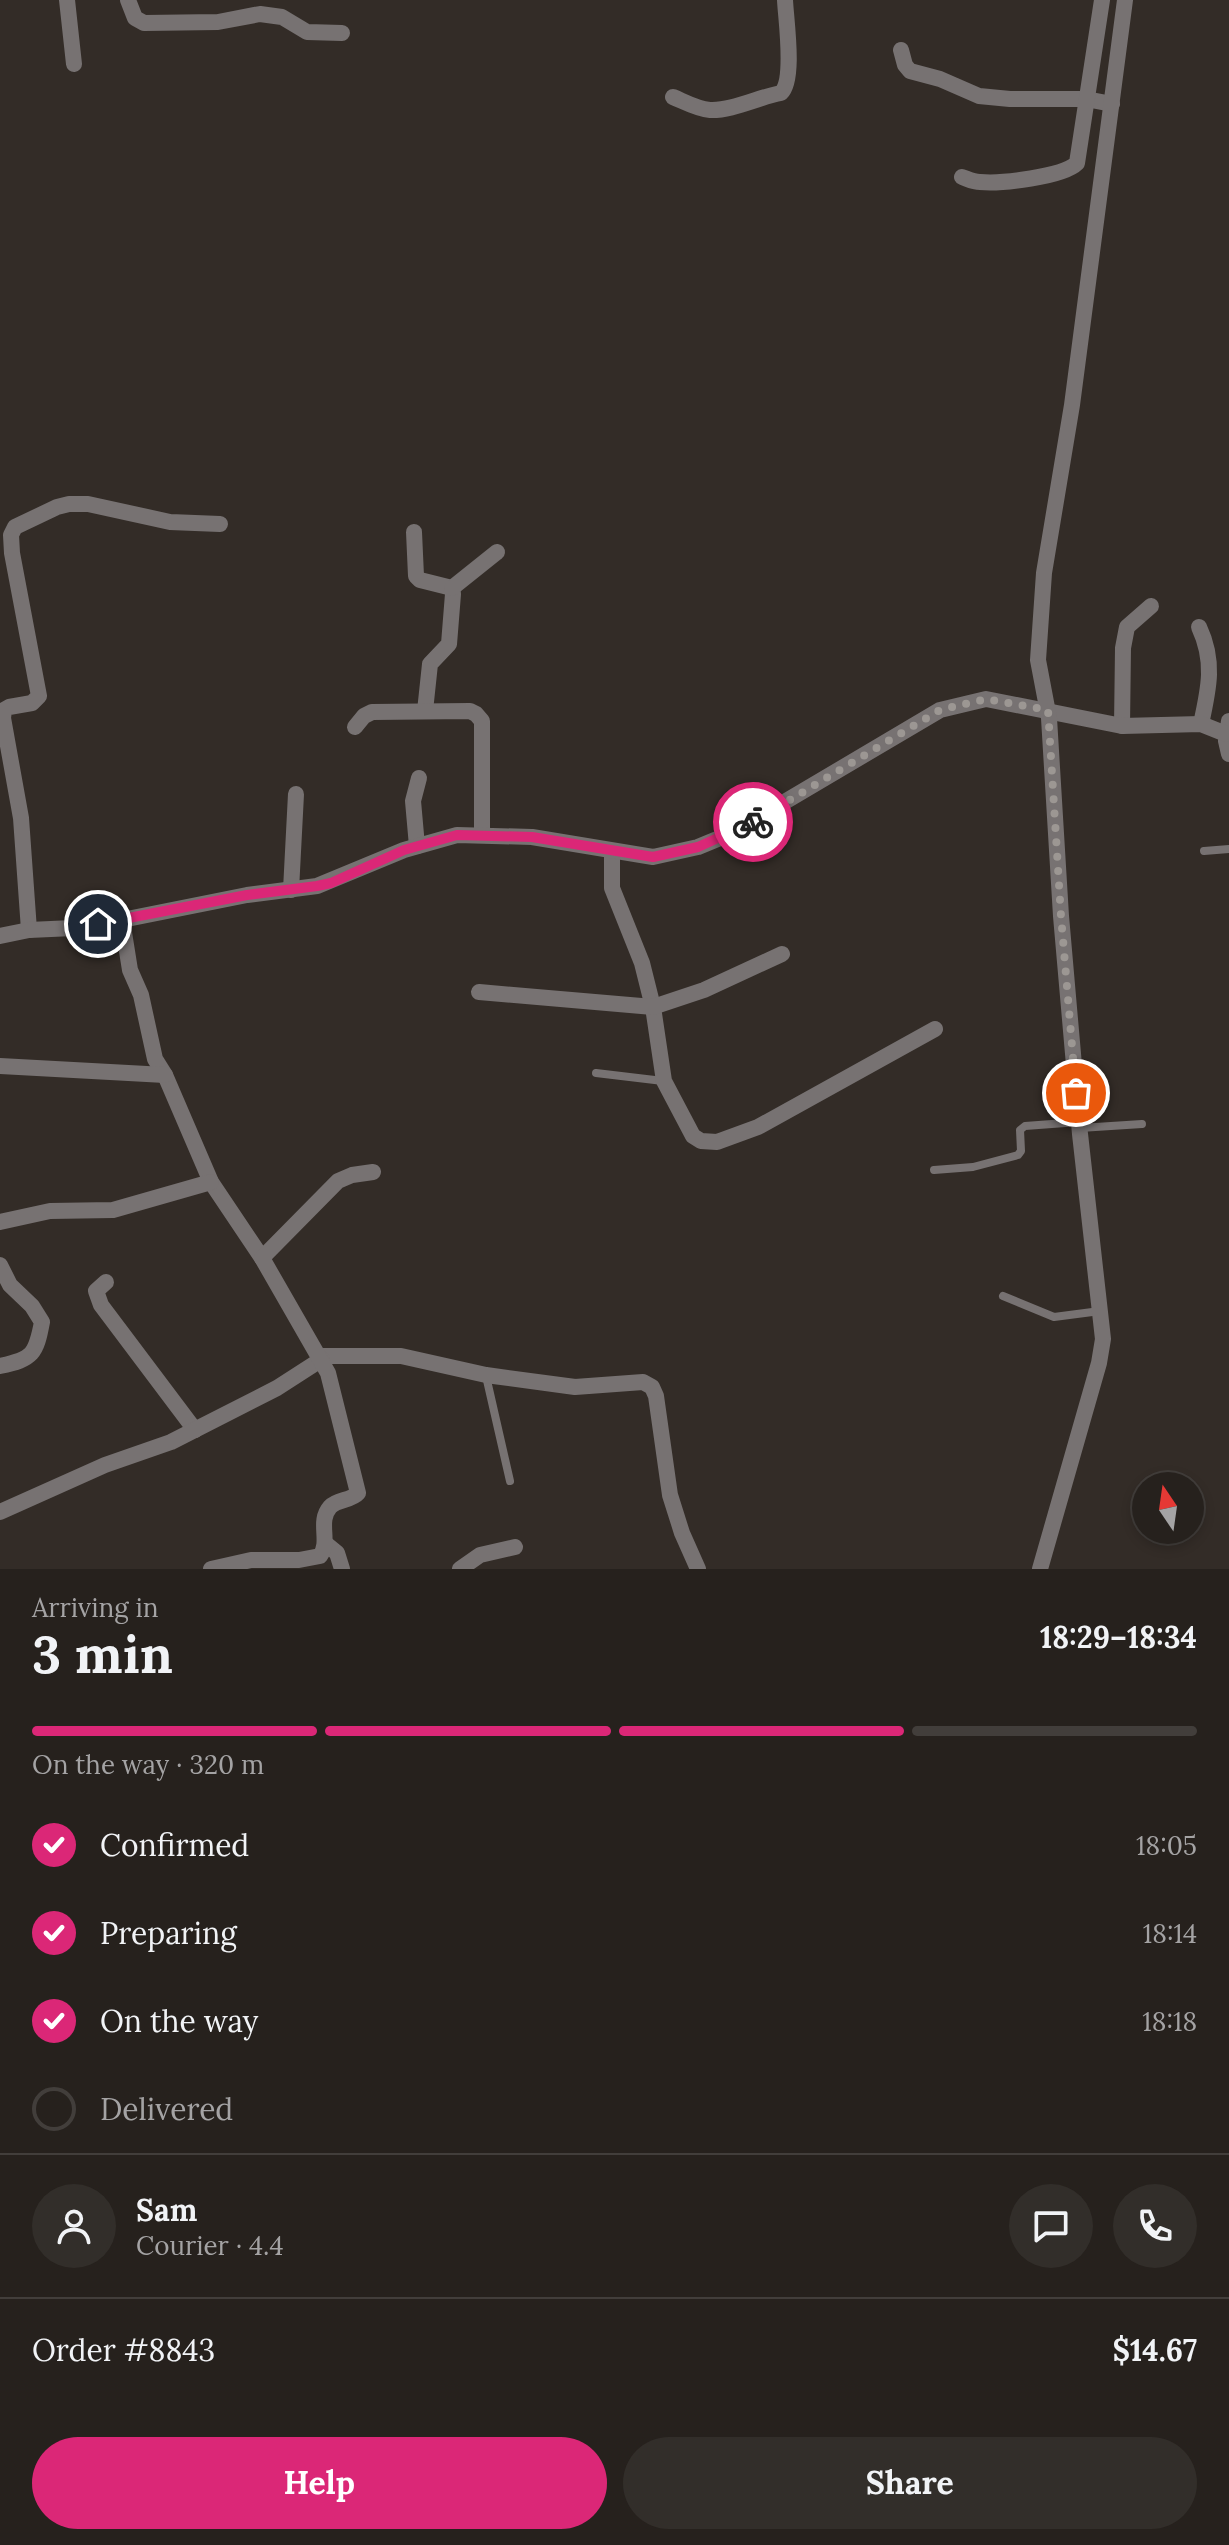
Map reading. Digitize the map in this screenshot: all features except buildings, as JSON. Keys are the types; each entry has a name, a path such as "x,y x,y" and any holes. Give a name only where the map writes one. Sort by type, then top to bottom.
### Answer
{"street":[{"path":"67,0 74,64"},
{"path":"128,0 135,18 144,23 218,22 260,14 282,17 307,32 342,33"},
{"path":"673,97 711,110 781,93 787,87 789,72 785,0"},
{"path":"962,177 987,183 1053,175 1073,167 1079,157 1102,0"},
{"path":"1040,1569 1099,1363 1103,1339 1097,1312 1078,1124 1038,660 1044,573 1072,405 1125,0"},
{"path":"901,50 910,71 940,79 979,96 1088,99 1110,103"},
{"path":"29,930 21,818 3,718 4,710 36,702 39,696 12,553 13,530 18,524 57,507 78,503 170,522 220,524"},
{"path":"414,532 416,576 420,580 452,588"},
{"path":"425,711 430,664 449,644 452,588 497,552"},
{"path":"1122,726 1123,648 1127,627 1151,606"},
{"path":"1199,627 1209,649 1210,665 1201,724"},
{"path":"0,936 29,930 73,928 247,895 331,883 417,846 457,835 532,837 653,857 698,847 751,823 940,710 986,699 1122,726 1201,724 1227,728 1229,754"},
{"path":"355,727 372,712 470,711 476,714 482,721 482,835"},
{"path":"417,846 413,801 419,778"},
{"path":"291,890 296,794"},
{"path":"612,852 612,888 638,950 653,1007 664,1081 693,1136 701,1141 717,1142 775,1119 935,1029"},
{"path":"122,920 126,959 141,995 155,1059 165,1075 211,1182 262,1258 321,1358 328,1373 359,1489 357,1496 329,1508 324,1524 324,1552 314,1558 251,1560 211,1569"},
{"path":"479,992 653,1007 704,990 782,954"},
{"path":"0,1066 165,1075"},
{"path":"262,1258 338,1181 373,1172"},
{"path":"0,1222 50,1211 113,1210 211,1182"},
{"path":"0,1265 10,1285 38,1313 42,1322 33,1354 0,1366"},
{"path":"106,1282 96,1291 101,1305 195,1430"},
{"path":"0,1512 105,1465 171,1442 277,1388 321,1358 401,1356 486,1375 575,1387 643,1382 652,1387 656,1396 670,1495 698,1569"},
{"path":"326,1544 337,1553 342,1569"},
{"path":"460,1569 480,1555 515,1547"}],"lane":[{"path":"1204,851 1229,849"},
{"path":"596,1073 664,1081"},
{"path":"934,1170 973,1167 1018,1155 1021,1151 1020,1130 1028,1126 1142,1124"},
{"path":"1003,1296 1054,1317 1097,1312"},
{"path":"486,1375 510,1481"}],"way so far":[{"path":"753,822 940,710 986,699 1048,710 1076,1093"}],"route":[{"path":"98,924 247,895 331,883 404,850 457,835 532,837 653,857 698,847 753,822"}]}
